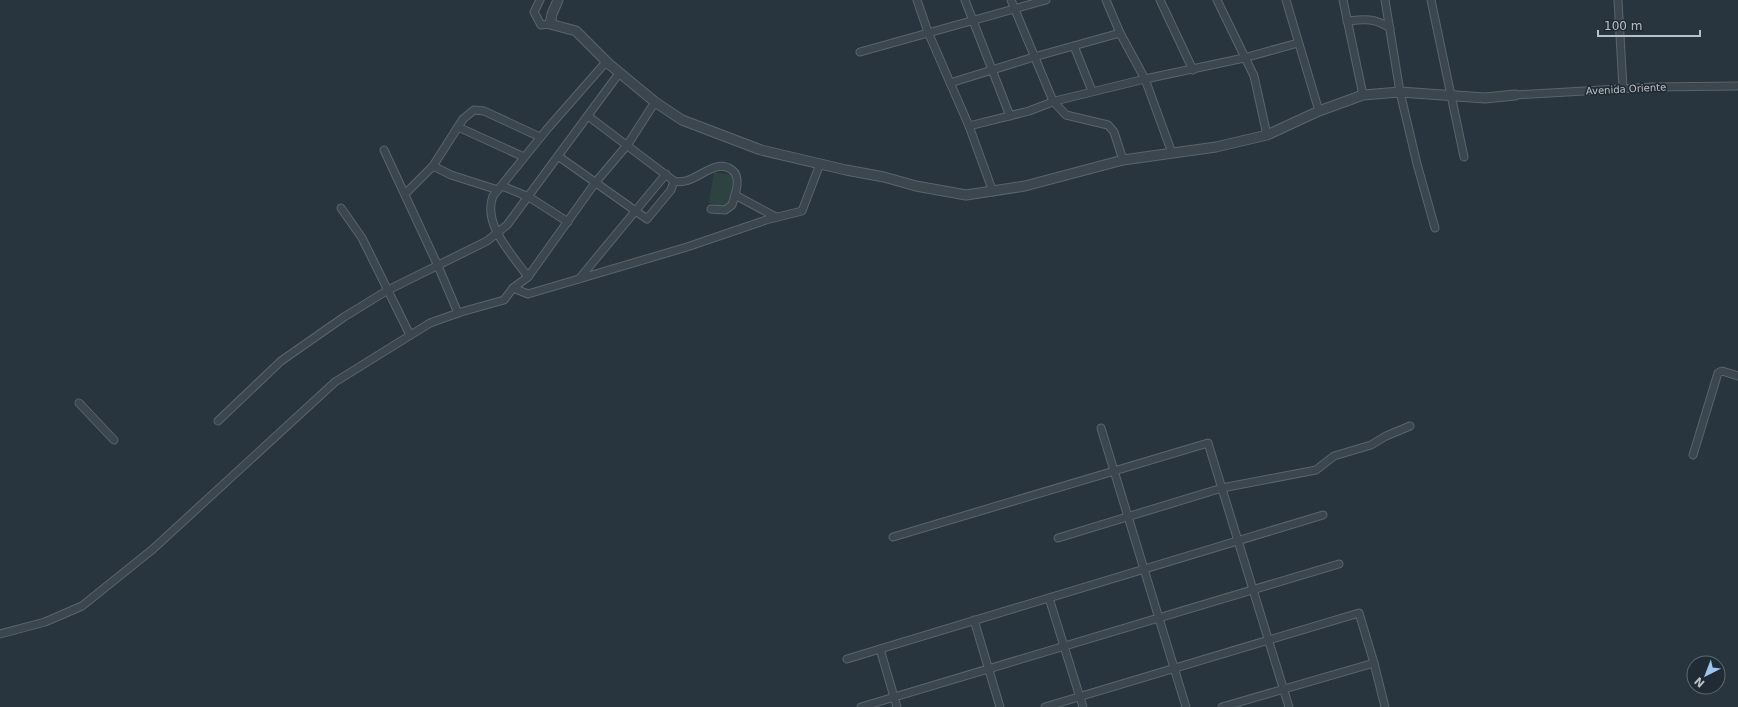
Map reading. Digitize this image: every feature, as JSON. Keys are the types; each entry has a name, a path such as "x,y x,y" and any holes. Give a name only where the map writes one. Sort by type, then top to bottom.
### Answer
{"street":[{"path":"540,0 534,12 542,25 550,24 576,31 606,62 620,72 654,102 682,120 761,150 884,177 916,186 966,195 1025,186 1123,160 1216,147 1267,135 1319,111 1363,95 1400,92 1451,97 1485,98 1515,95"},
{"path":"550,24 552,14 558,0"},
{"path":"917,0 928,32 969,126 993,192"},
{"path":"965,0 1010,116"},
{"path":"1011,0 1054,101 1066,115 1108,125 1114,132 1123,160"},
{"path":"860,52 1046,0"},
{"path":"1106,0 1120,33 1145,79 1172,153"},
{"path":"1160,0 1193,70"},
{"path":"1217,0 1254,76 1267,135"},
{"path":"1286,0 1298,36 1298,43 1319,111"},
{"path":"1343,0 1363,95"},
{"path":"1385,0 1400,92 1417,164 1435,228"},
{"path":"1431,0 1464,157"},
{"path":"1618,0 1623,88"},
{"path":"1347,21 1364,19 1376,20 1390,28"},
{"path":"950,83 1034,56 1120,33"},
{"path":"969,126 1029,111 1054,101 1145,79 1244,58 1298,43"},
{"path":"1074,46 1092,92"},
{"path":"528,277 498,234 490,211 491,201 540,137 606,62"},
{"path":"218,421 281,361 344,317 388,290 488,241 498,234 529,197 620,72"},
{"name":"Avenida Oriente","path":"1515,95 1623,88 1738,86"},
{"path":"0,634 45,622 82,606 152,550 335,382 430,323 458,313 504,300 513,288 528,277 595,183 628,144 654,102"},
{"path":"405,194 433,166 458,127 470,112 477,110 484,111 540,137"},
{"path":"588,116 628,144 674,181 679,182 688,180 716,166 725,166 734,171 737,175 737,183 732,205 728,209 721,211 711,209"},
{"path":"458,127 524,157"},
{"path":"384,150 438,266 458,313"},
{"path":"558,156 648,219 671,190 674,181"},
{"path":"513,288 528,294 687,247 776,217 802,211 820,164"},
{"path":"433,166 451,175 529,197 568,222"},
{"path":"579,279 666,174"},
{"path":"735,195 776,217"},
{"path":"341,208 362,238 410,335"},
{"path":"1693,455 1718,373 1722,371 1738,376"},
{"path":"79,402 114,440"},
{"path":"1058,538 1222,488 1316,470 1334,456 1371,446 1386,436 1410,426"},
{"path":"1101,428 1186,707"},
{"path":"893,537 1208,443 1289,707"},
{"path":"847,659 1323,515"},
{"path":"861,707 1339,564"},
{"path":"1049,598 1083,707"},
{"path":"1045,707 1359,613 1385,707"},
{"path":"974,620 1000,707"},
{"path":"880,649 897,707"},
{"path":"1222,707 1374,663"}],"green space":[{"path":"714,172 734,175 729,207 709,203"}]}
